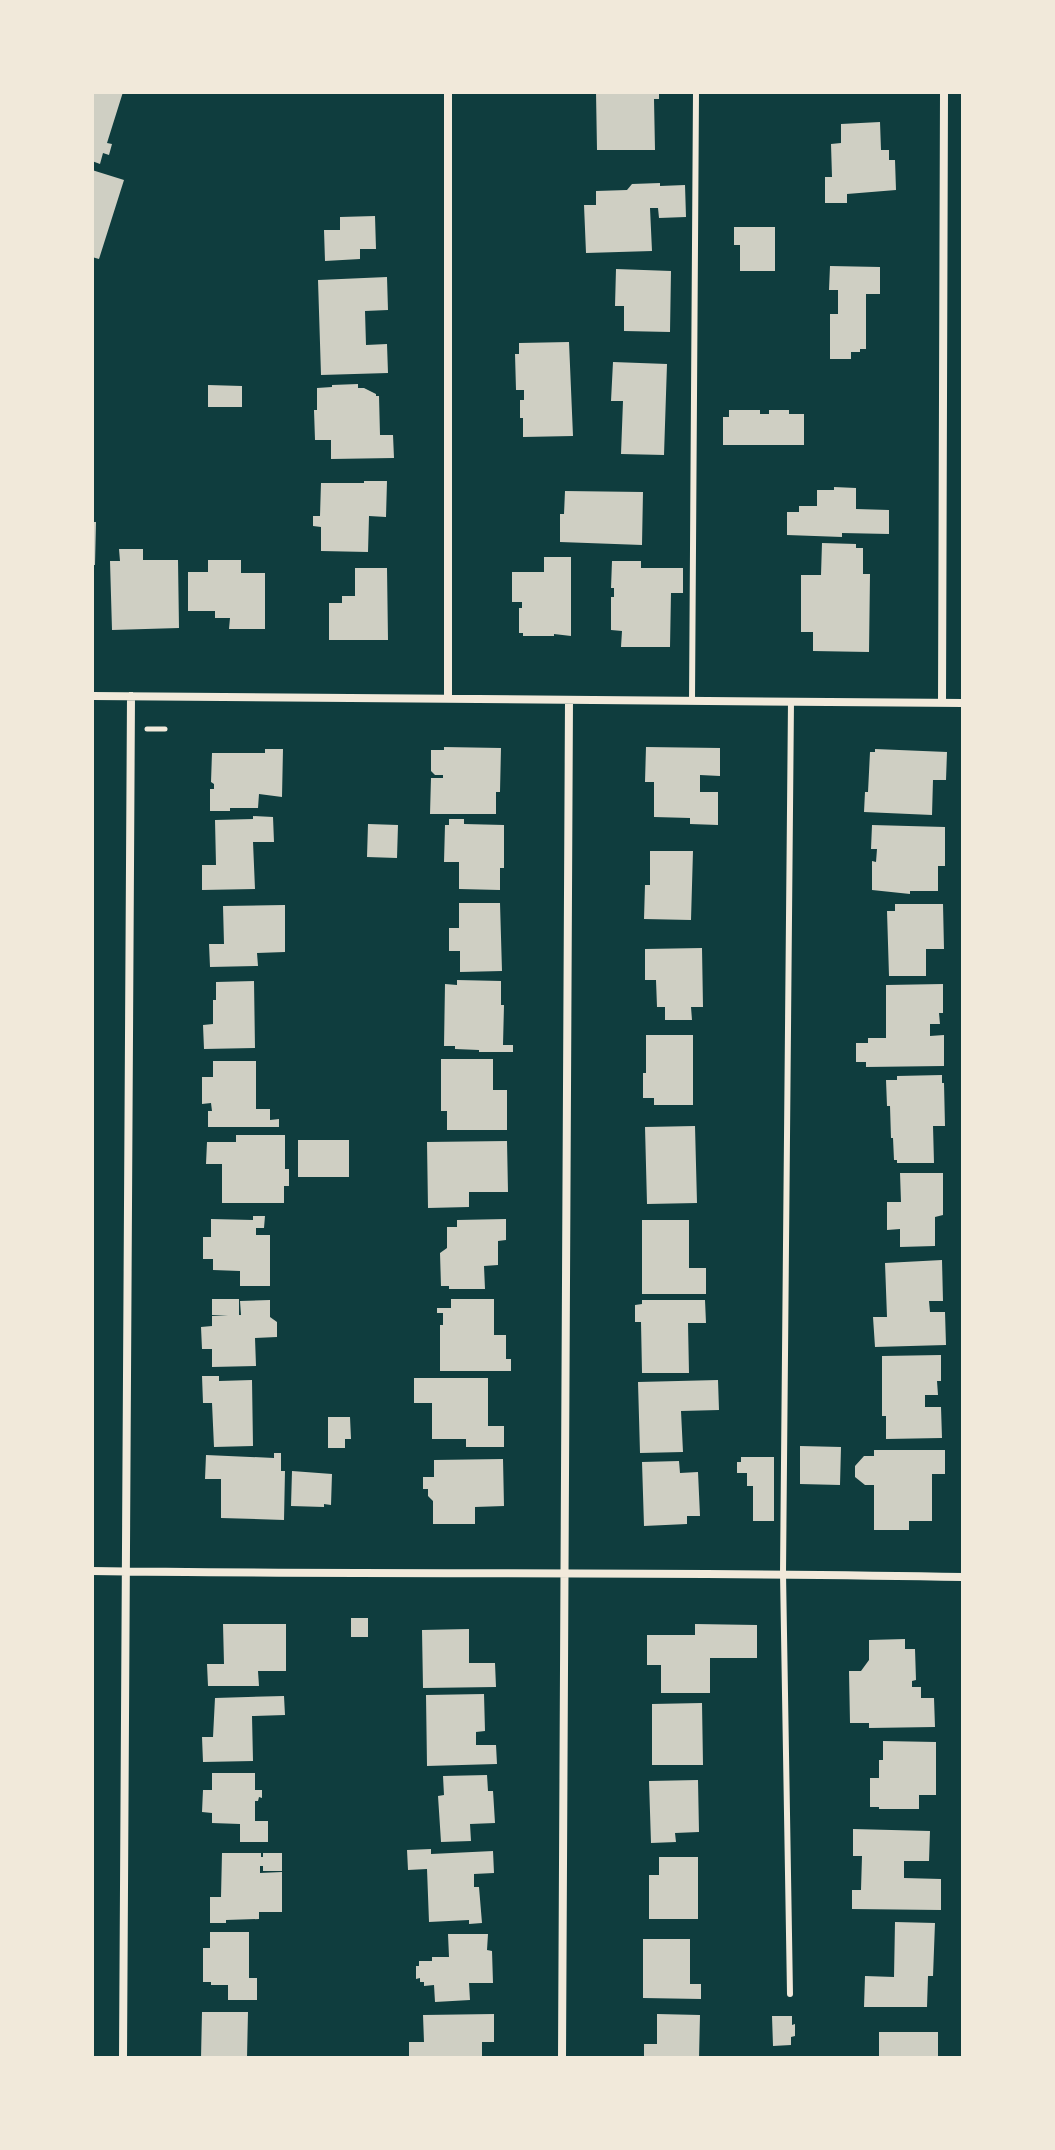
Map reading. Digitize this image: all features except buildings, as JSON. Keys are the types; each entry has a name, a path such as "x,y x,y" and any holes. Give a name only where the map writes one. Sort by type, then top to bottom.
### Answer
{"street":[{"path":"448,92 448,699"},
{"path":"942,703 944,92"},
{"path":"92,696 963,703"},
{"path":"123,2058 131,696"},
{"path":"562,2058 569,700"},
{"path":"92,1571 783,1573 963,1577"}],"lane":[{"path":"692,701 696,92"},
{"path":"790,1994 783,1573 791,701"}],"path":[{"path":"147,729 165,729"}]}
